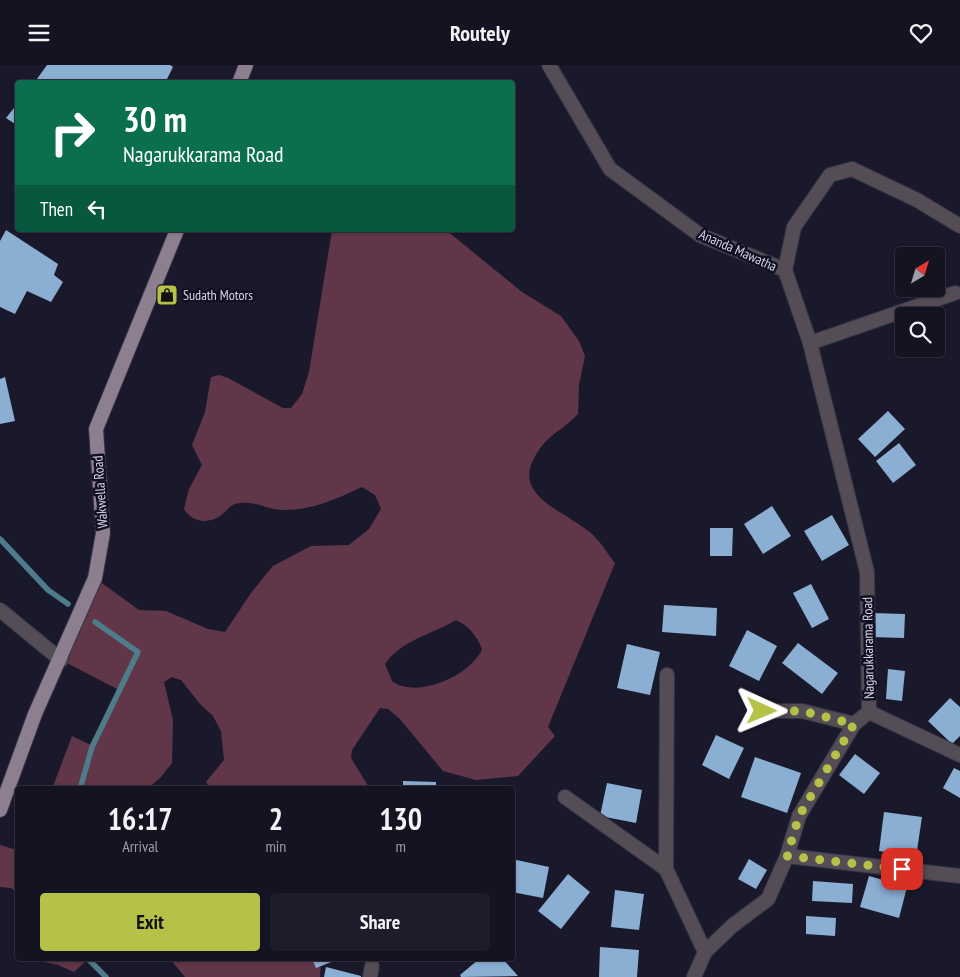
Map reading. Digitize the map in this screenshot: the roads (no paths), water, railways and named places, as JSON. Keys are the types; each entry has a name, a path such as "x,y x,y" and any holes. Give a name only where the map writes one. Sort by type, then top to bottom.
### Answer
{"main road":[{"path":"240,80 246,65"},
{"name":"Wakwella Road","path":"0,810 35,714 95,578 104,533 96,429 176,232"}],"street":[{"name":"Ananda Mawatha","path":"549,65 610,169 700,235 785,270 794,227 830,175 852,169 917,200 960,226"},
{"name":"Nagarukkarama Road","path":"694,977 705,952 732,925 768,899 787,856 799,816 854,724 869,711 867,571 810,343 785,270"},
{"path":"810,343 955,293"},
{"path":"0,610 60,660"},
{"path":"667,675 666,869 705,952"},
{"path":"762,711 802,711 854,724"},
{"path":"869,711 960,755"},
{"path":"565,797 666,869"},
{"path":"787,856 960,876"}],"waterway":[{"path":"0,539 48,590 68,604"},
{"path":"81,786 92,747 138,652 95,622"},
{"path":"90,961 106,977"}],"place":[{"name":"Sudath Motors","path":"167,295"}]}
